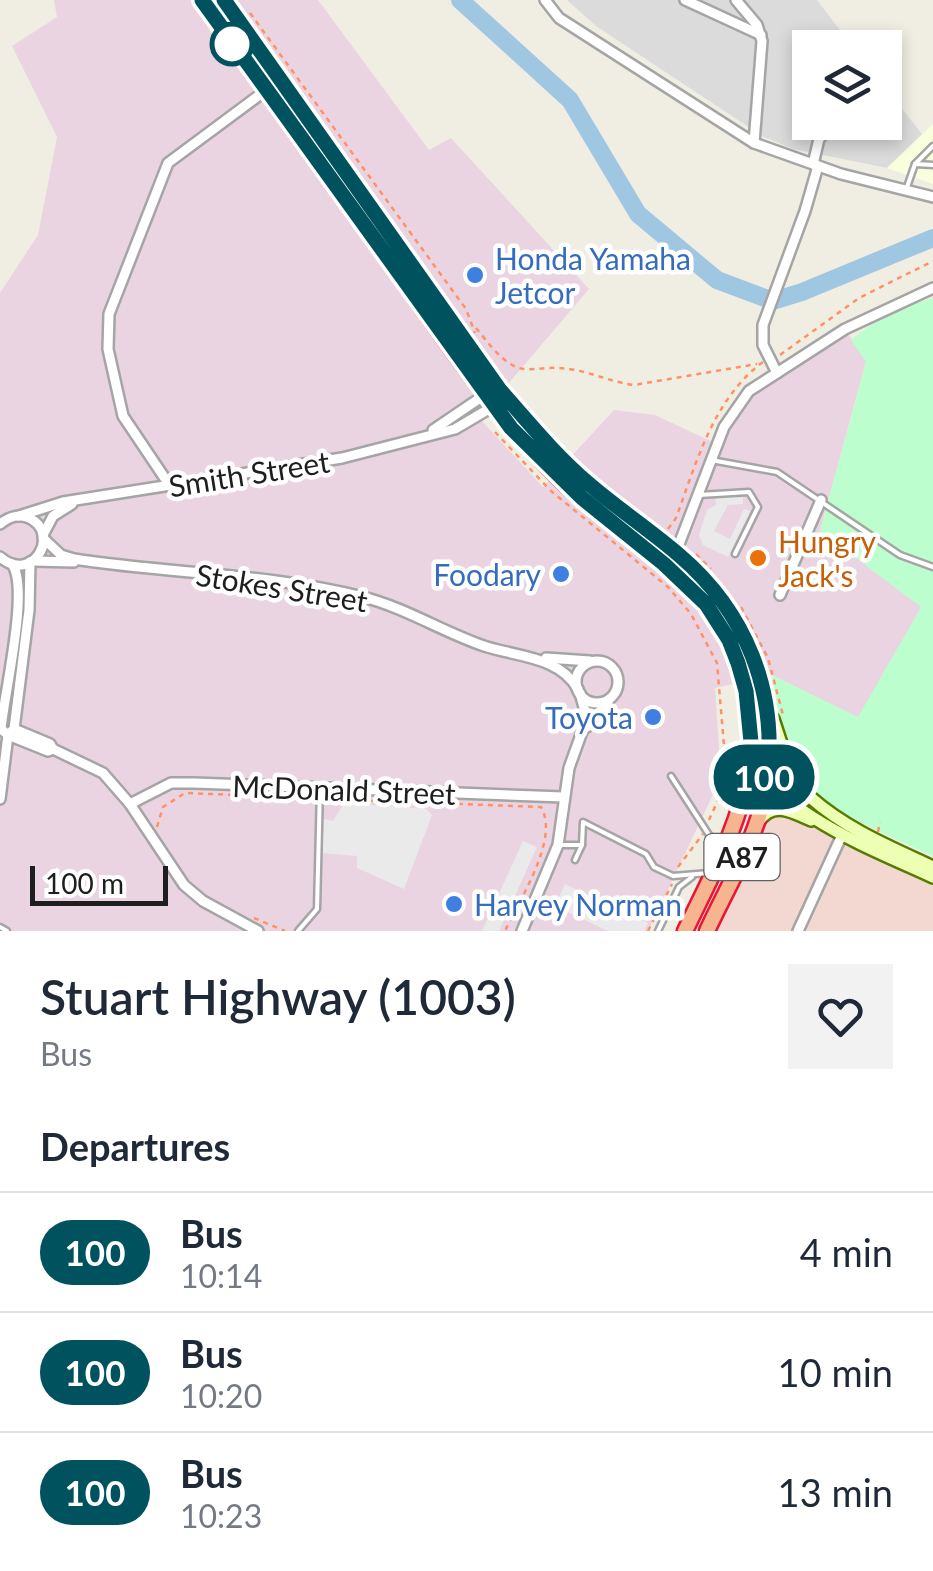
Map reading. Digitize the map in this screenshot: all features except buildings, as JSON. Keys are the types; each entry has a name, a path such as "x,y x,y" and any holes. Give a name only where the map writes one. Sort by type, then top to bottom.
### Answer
{"highway":[{"name":"A87","path":"202,0 265,91 496,396 571,468 678,547 731,611 764,686 768,716 765,774 754,831 706,931"},
{"name":"A87","path":"224,0 546,466 664,564 706,604 729,640 746,691 750,744 746,792 685,931"},
{"path":"265,91 280,80"},
{"path":"664,564 678,547"}],"main road":[{"path":"764,686 785,762 796,782"},
{"path":"750,744 765,774 780,792 933,876"},
{"path":"746,792 754,778 784,773 845,829"},
{"path":"754,831 766,812 782,808 845,829 933,867"}],"street":[{"path":"545,0 559,18 754,144 906,192 933,196"},
{"path":"685,0 761,35"},
{"path":"736,0 761,35 754,144"},
{"path":"170,486 122,416 116,398 107,329 112,302 168,163 265,91"},
{"path":"777,373 763,344 764,325 806,211 819,140"},
{"path":"678,547 724,426 739,402 756,385 845,329 933,288"},
{"name":"Smith Street","path":"0,524 56,504 342,458 455,429 496,396"},
{"name":"Smith Street","path":"43,536 56,512 90,500"},
{"path":"780,595 821,500"},
{"name":"Stokes Street","path":"20,516 37,524 61,554 92,562"},
{"path":"0,799 29,610 31,562 40,554 43,536"},
{"path":"4,561 20,586 1,729 50,744 52,750 104,772 184,885 202,902 258,931"},
{"name":"Stokes Street","path":"4,561 92,562 343,592 399,609 477,644 524,656"},
{"path":"524,656 594,661 608,664 615,672 617,688 580,737"},
{"path":"524,656 561,668 579,691 594,702 612,696"},
{"path":"522,931 558,845 563,797 587,712 578,674 594,661"},
{"path":"2,703 16,704"},
{"name":"McDonald Street","path":"130,804 171,784 320,793 563,797"},
{"path":"798,931 845,829"}],"lane":[{"path":"906,192 915,164 933,146"},
{"path":"915,164 933,165"},
{"path":"711,460 777,472 900,555 933,567"},
{"path":"697,496 749,492 758,507 735,554"},
{"path":"575,860 582,844 583,822 646,854 654,867 675,876 713,872 711,838 671,776"},
{"path":"298,931 317,909 320,793"},
{"path":"558,845 582,844"},
{"path":"658,931 679,887 693,876"},
{"path":"0,927 8,931"}],"path":[{"path":"240,0 466,309 478,340"},
{"path":"471,324 512,365 570,370 603,376 620,384 634,385 760,363"},
{"path":"494,432 551,491 668,587 691,614 716,663 727,781 705,830 680,862 648,931"},
{"path":"657,525 678,547 698,554 720,580"},
{"path":"738,603 768,658 785,728"},
{"path":"727,781 746,792"},
{"path":"157,826 163,807 186,793 320,793 541,807 546,816 546,842 505,931"},
{"path":"877,833 880,822"},
{"path":"251,916 285,931"}],"shaded area":[{"path":"54,0 318,0 429,150 451,138 589,289 479,418 543,487 614,410 655,415 717,444 739,402 845,329 866,361 820,531 922,607 858,718 772,675 715,688 721,778 648,931 0,931 0,293 38,235 57,137 12,46 57,17"},
{"path":"567,0 817,0 840,30 792,30 792,140 902,140 902,109 922,134 887,168 793,149 762,136 596,26"},
{"path":"933,124 933,184 887,168"},
{"path":"743,493 743,504 728,505 714,531 730,539 744,509 750,511 728,557 703,545 699,535 707,510 716,505 715,494"},
{"path":"344,803 426,809 432,815 404,889 357,868 357,856 322,853 324,819 333,821"},
{"path":"778,806 933,877 933,931 707,931 760,818"},
{"path":"523,841 537,847 499,931 482,931"},
{"path":"565,884 648,923 644,931 608,931 555,906"}],"green space":[{"path":"933,298 933,856 855,819 803,780 784,744 772,675 858,717 921,607 820,531 866,362 851,340 887,313"}],"waterway":[{"path":"460,0 570,100 638,214 717,280 773,301 933,238"}],"bus line":[{"name":"100","path":"202,0 511,428 546,466 706,604 729,640 738,663 746,691 752,752 767,779 768,716 764,686 731,611 676,552 592,487 546,445 500,390 224,0"}],"place":[{"name":"Honda Yamaha Jetcor","path":"475,275"},
{"name":"Hungry Jack's","path":"758,558"},
{"name":"Foodary","path":"561,574"},
{"name":"Toyota","path":"653,717"},
{"name":"Harvey Norman","path":"454,904"}]}
